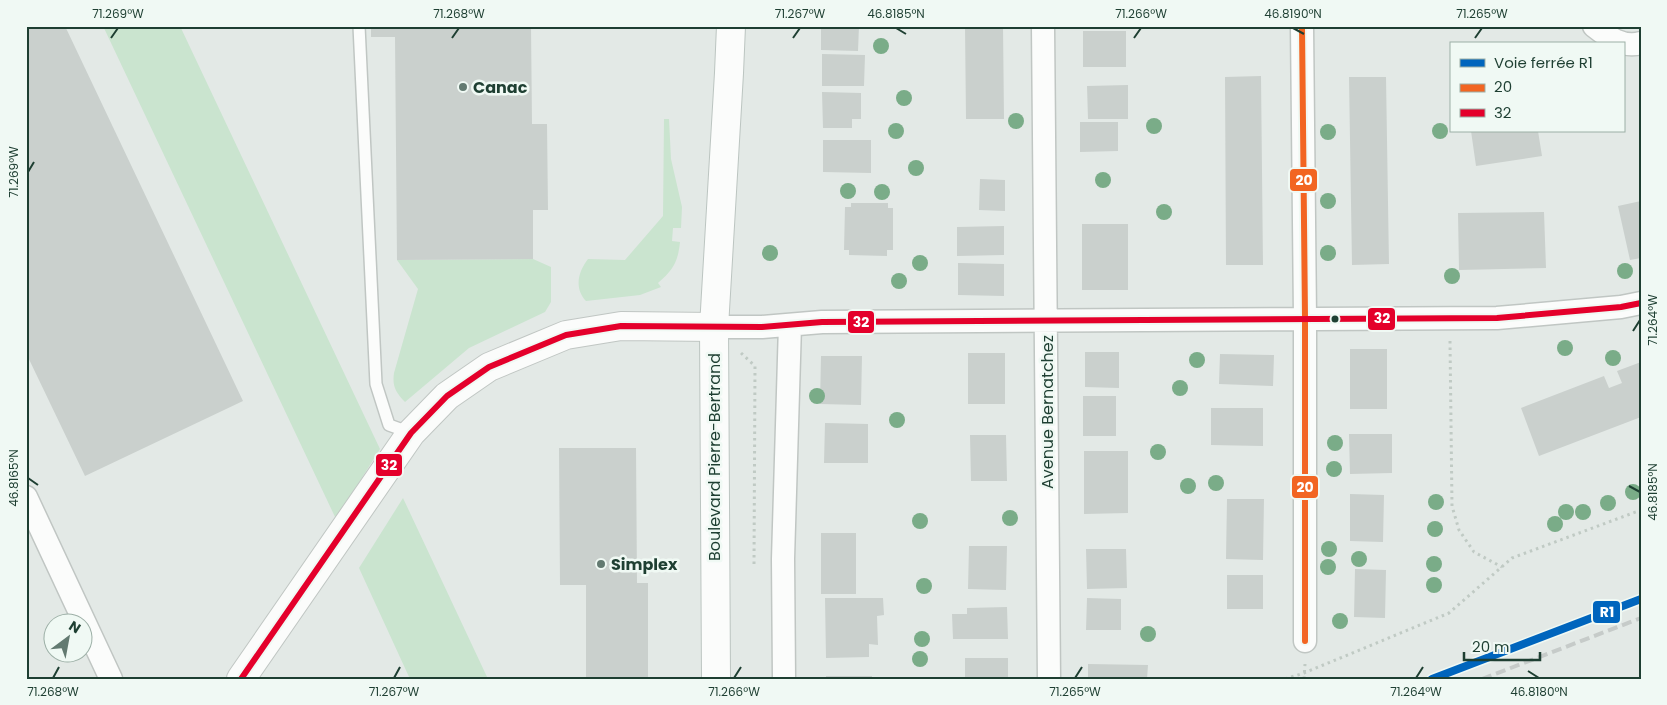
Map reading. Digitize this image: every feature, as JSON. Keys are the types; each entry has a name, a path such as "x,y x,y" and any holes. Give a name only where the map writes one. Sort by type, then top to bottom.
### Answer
{"main road":[{"name":"Boulevard Pierre-Bertrand","path":"716,679 714,327 731,26"},
{"path":"241,679 411,433 448,396 489,367 566,335 621,326 714,327"}],"street":[{"name":"Avenue Bernatchez","path":"1043,26 1049,679"},
{"path":"1302,26 1305,318 1305,641"},
{"path":"1594,26 1613,40 1621,42"},
{"path":"1624,43 1634,45 1641,43"},
{"path":"714,327 790,325 822,322 1497,318 1621,307 1641,303"},
{"path":"784,679 783,559 790,325"},
{"path":"27,500 111,679"}],"lane":[{"path":"358,26 376,384 389,425 411,433"}],"path":[{"path":"1450,318 1452,506 1459,530 1474,552 1502,567"},
{"path":"754,564 755,366"},
{"path":"1285,679 1450,613 1512,558 1641,510"}],"green space":[{"path":"103,26 180,26 380,449 336,519"},
{"path":"664,119 669,119 671,159 682,207 681,228 673,228 672,241 680,242 676,260 671,270 658,283 661,287 640,295 586,301 580,291 579,280 582,269 588,259 625,260 663,216"},
{"path":"533,259 551,267 551,302 545,312 469,348 405,402 395,389 394,373 418,289 397,260"},
{"path":"403,498 488,679 410,679 359,568"}],"building":[{"path":"26,26 65,26 243,401 85,476 26,353"},
{"path":"371,26 531,26 532,124 547,124 548,210 533,210 533,259 397,260 395,37 371,37"},
{"path":"821,26 859,26 858,51 821,50"},
{"path":"965,26 1003,26 1004,119 966,119"},
{"path":"1083,31 1126,31 1126,67 1083,67"},
{"path":"822,54 865,55 864,86 822,86"},
{"path":"1261,76 1263,265 1226,265 1225,77"},
{"path":"1349,77 1386,77 1389,264 1352,265"},
{"path":"1128,85 1128,119 1088,119 1087,86"},
{"path":"822,92 861,93 861,119 852,119 852,128 823,128"},
{"path":"1080,122 1118,122 1118,151 1080,152"},
{"path":"1471,132 1538,132 1542,156 1476,166"},
{"path":"823,140 871,140 871,173 823,172"},
{"path":"980,179 1005,180 1005,211 979,210"},
{"path":"1641,201 1641,258 1630,260 1618,206"},
{"path":"851,203 888,203 888,208 893,208 893,250 887,250 887,256 849,255 849,250 844,250 845,207 851,207"},
{"path":"1544,212 1546,268 1459,270 1458,213"},
{"path":"1082,224 1128,224 1128,290 1082,290"},
{"path":"1004,226 1004,255 957,256 957,227"},
{"path":"958,263 1004,264 1004,296 958,295"},
{"path":"1350,349 1387,349 1387,409 1350,409"},
{"path":"1085,352 1119,352 1119,388 1085,387"},
{"path":"968,353 1005,353 1005,404 968,404"},
{"path":"1220,354 1274,355 1273,386 1219,384"},
{"path":"821,356 862,356 861,405 820,404"},
{"path":"1641,362 1641,417 1539,456 1521,408 1604,376 1609,388 1622,383 1617,371"},
{"path":"1083,396 1116,396 1116,436 1083,436"},
{"path":"1211,408 1263,408 1263,446 1211,445"},
{"path":"825,423 868,424 868,463 824,463"},
{"path":"1349,434 1392,434 1392,473 1350,474"},
{"path":"970,435 1006,435 1007,481 971,481"},
{"path":"559,448 636,448 637,583 648,583 648,679 586,679 586,585 560,585"},
{"path":"1084,451 1128,451 1128,513 1084,514"},
{"path":"1350,494 1384,495 1383,542 1350,541"},
{"path":"1227,499 1264,499 1263,560 1226,559"},
{"path":"821,533 856,533 856,594 821,594"},
{"path":"969,546 1007,546 1006,590 968,589"},
{"path":"1086,549 1126,549 1127,588 1087,589"},
{"path":"1355,569 1386,570 1385,618 1354,617"},
{"path":"1227,575 1263,575 1263,609 1227,609"},
{"path":"825,598 883,598 884,615 877,616 878,645 869,644 869,657 826,658"},
{"path":"1087,598 1121,599 1121,630 1086,630"},
{"path":"1007,607 1008,639 953,639 952,614 967,614 967,608"},
{"path":"965,658 1008,658 1008,679 965,679"},
{"path":"1088,664 1148,665 1147,679 1088,679"},
{"path":"826,676 872,676 872,679 826,679"}],"railway":[{"path":"1482,679 1641,618"}],"rail line":[{"name":"R1","path":"1432,679 1641,599"}],"transit line":[{"name":"20","path":"1302,26 1305,318 1305,641"},
{"name":"32","path":"241,679 411,433 447,396 489,367 566,335 621,326 762,327 822,322 1497,318 1621,307 1641,303"}],"place":[{"name":"Canac","path":"463,87"},
{"name":"Simplex","path":"601,564"}]}
